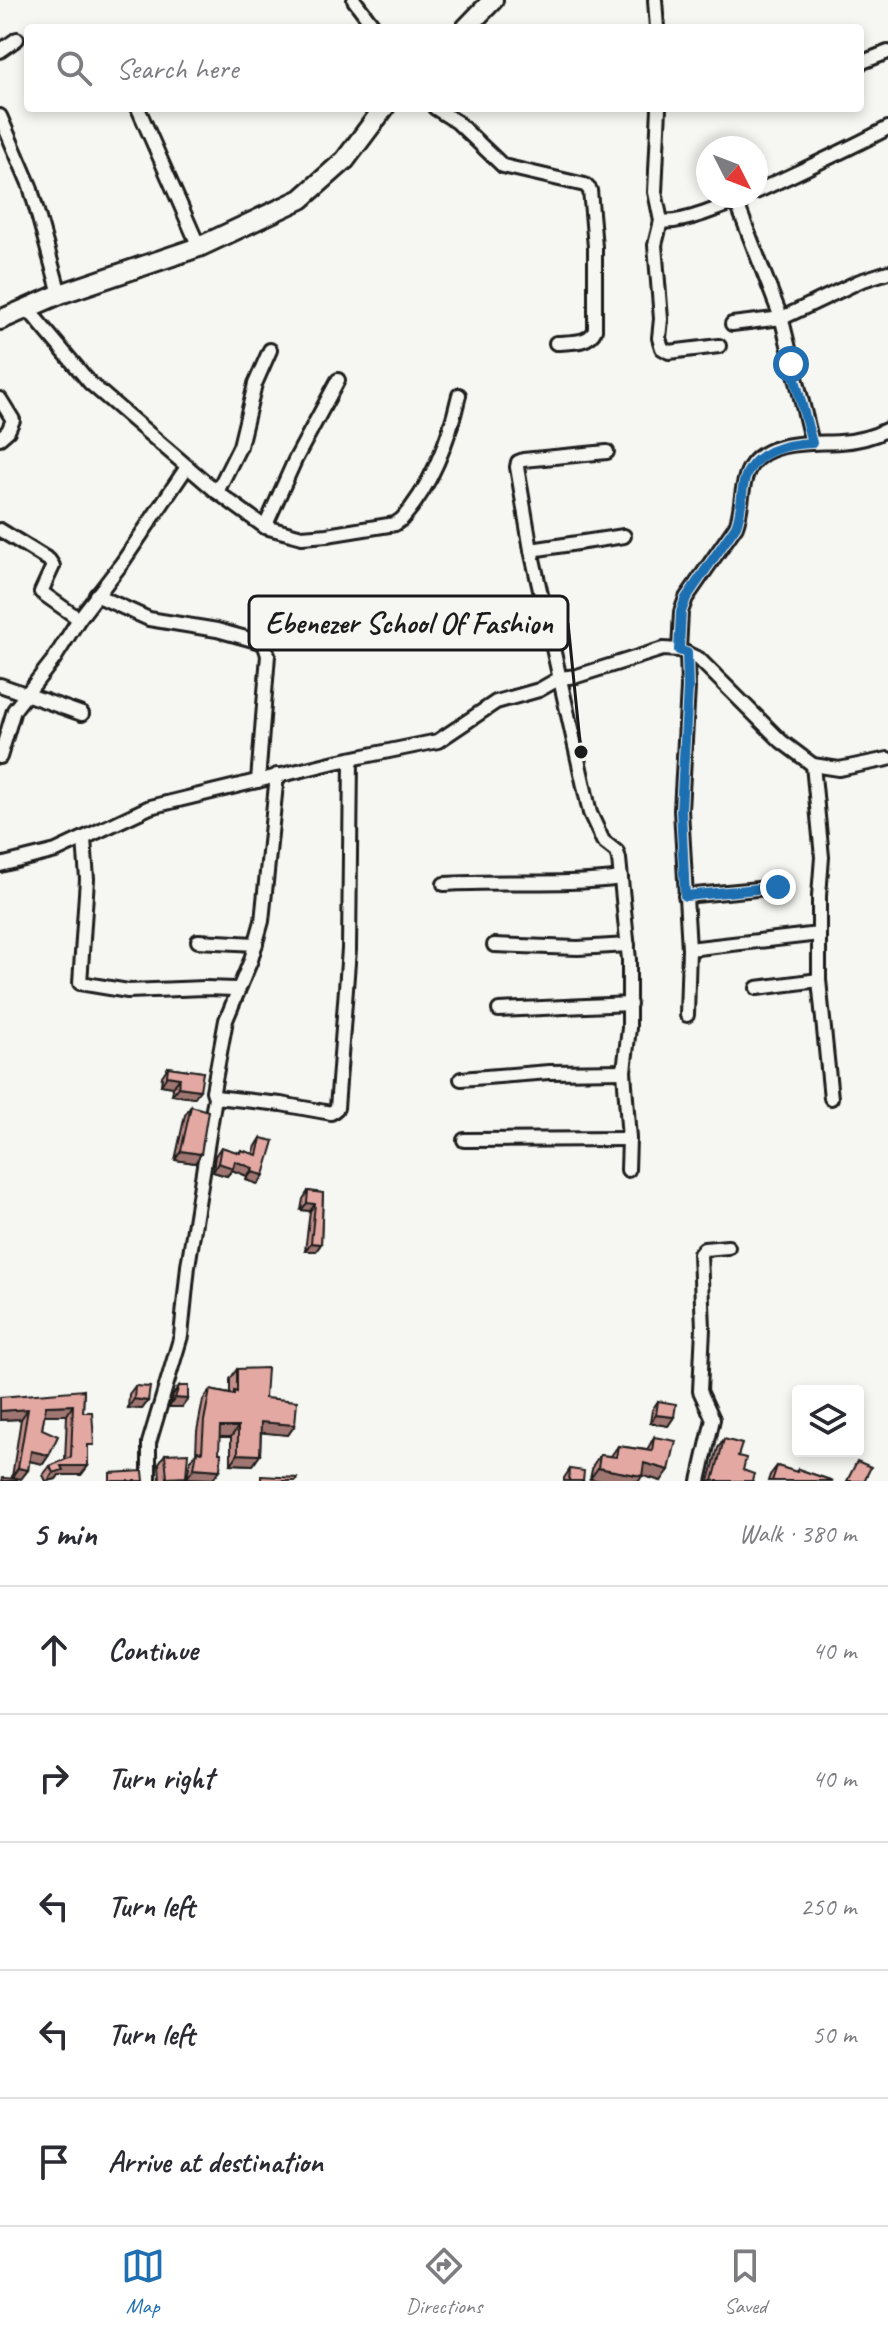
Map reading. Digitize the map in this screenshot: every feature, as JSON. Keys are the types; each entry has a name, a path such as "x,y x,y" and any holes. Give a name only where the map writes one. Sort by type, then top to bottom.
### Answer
{"street":[{"path":"354,0 372,24"},
{"path":"470,24 493,0"},
{"path":"655,0 657,24"},
{"path":"0,51 17,39"},
{"path":"864,61 888,52"},
{"path":"140,112 199,247"},
{"path":"0,320 60,294 199,247 301,199 345,160 381,112"},
{"path":"441,112 457,122 503,166 585,185 590,190 595,247 595,330 586,340 556,343"},
{"path":"659,112 655,192 661,221 655,245 661,319 659,338 662,348 669,352 719,346"},
{"path":"0,116 30,186 60,294"},
{"path":"768,186 888,128"},
{"path":"661,221 667,223 714,208"},
{"path":"744,208 782,318 812,443"},
{"path":"732,324 782,318 860,281 888,272"},
{"path":"27,308 90,383 242,513 265,527 302,537 395,524 410,510 434,471 453,423 459,395"},
{"path":"217,492 240,446 255,384 270,350"},
{"path":"265,527 295,460 338,380"},
{"path":"0,399 13,420 0,438"},
{"path":"687,1015 689,949 681,810 688,688 681,612 686,598 736,526 744,483 752,464 779,448 863,439 888,429"},
{"path":"607,452 518,462 517,467 531,550 590,813 603,841 617,852 628,945 630,1004 624,1071 628,1170"},
{"path":"0,757 14,710 122,563 187,467"},
{"path":"0,530 49,560 53,566 41,592 79,619"},
{"path":"531,550 624,536"},
{"path":"96,595 149,619 217,630 264,643 268,655 258,781"},
{"path":"0,865 56,851 137,812 277,775 438,741 496,702 539,690 560,678 577,676 610,663 663,649 683,651 699,659 781,741 813,765 839,769 888,759"},
{"path":"0,685 82,714"},
{"path":"215,1097 331,1113 337,1108 349,949 351,759"},
{"path":"813,765 822,857 819,980 831,1098"},
{"path":"149,1481 149,1443 181,1336 188,1266 224,1031 262,921 277,775"},
{"path":"84,839 87,879 80,983 128,991 236,989"},
{"path":"444,884 506,880 583,883 621,878"},
{"path":"685,896 778,887"},
{"path":"689,949 819,934"},
{"path":"198,941 256,944"},
{"path":"494,945 578,948 628,945"},
{"path":"757,988 819,980"},
{"path":"499,1010 630,1004"},
{"path":"461,1079 549,1072 624,1071"},
{"path":"464,1140 629,1139"},
{"path":"699,1481 713,1419 700,1391 703,1328 700,1254 704,1249 728,1247"}],"building":[{"path":"168,1067 203,1072 200,1090 178,1087 180,1078 167,1076"},
{"path":"191,1106 208,1111 201,1154 181,1151"},
{"path":"261,1138 274,1141 264,1175 252,1172 253,1168 235,1161 233,1168 218,1163 221,1147 257,1155"},
{"path":"308,1191 323,1193 321,1244 311,1243 315,1204 307,1203"},
{"path":"267,1368 265,1398 297,1401 295,1425 261,1422 260,1455 238,1454 238,1427 220,1427 220,1470 194,1468 197,1451 202,1452 210,1390 234,1395 234,1391 237,1392 237,1369"},
{"path":"135,1386 150,1387 148,1401 134,1399"},
{"path":"179,1386 188,1386 188,1399 175,1398"},
{"path":"84,1390 83,1412 92,1412 94,1445 88,1445 88,1466 61,1466 63,1470 53,1473 50,1466 71,1457 73,1405 46,1406 42,1429 58,1436 49,1455 31,1451 28,1470 18,1468 28,1409 0,1411 0,1397"},
{"path":"658,1401 676,1404 674,1417 656,1415"},
{"path":"654,1437 676,1441 669,1470 644,1463 642,1476 598,1468 600,1455 616,1457 618,1446 652,1451"},
{"path":"724,1439 742,1444 738,1456 746,1458 743,1470 754,1474 752,1481 713,1481"},
{"path":"188,1453 186,1477 167,1478 165,1454"},
{"path":"857,1461 871,1467 864,1481 847,1481"},
{"path":"777,1466 797,1472 798,1469 833,1481 772,1481"},
{"path":"570,1469 584,1471 583,1481 569,1481"},
{"path":"143,1471 144,1481 110,1481 110,1473"},
{"path":"261,1476 297,1478 296,1481 261,1481"}],"place":[{"name":"Ebenezer School Of Fashion","path":"581,752"}],"route":[{"path":"778,887 685,896 681,810 688,688 687,653 679,650 681,612 686,598 736,526 744,483 752,464 779,448 812,443 791,364"}]}
